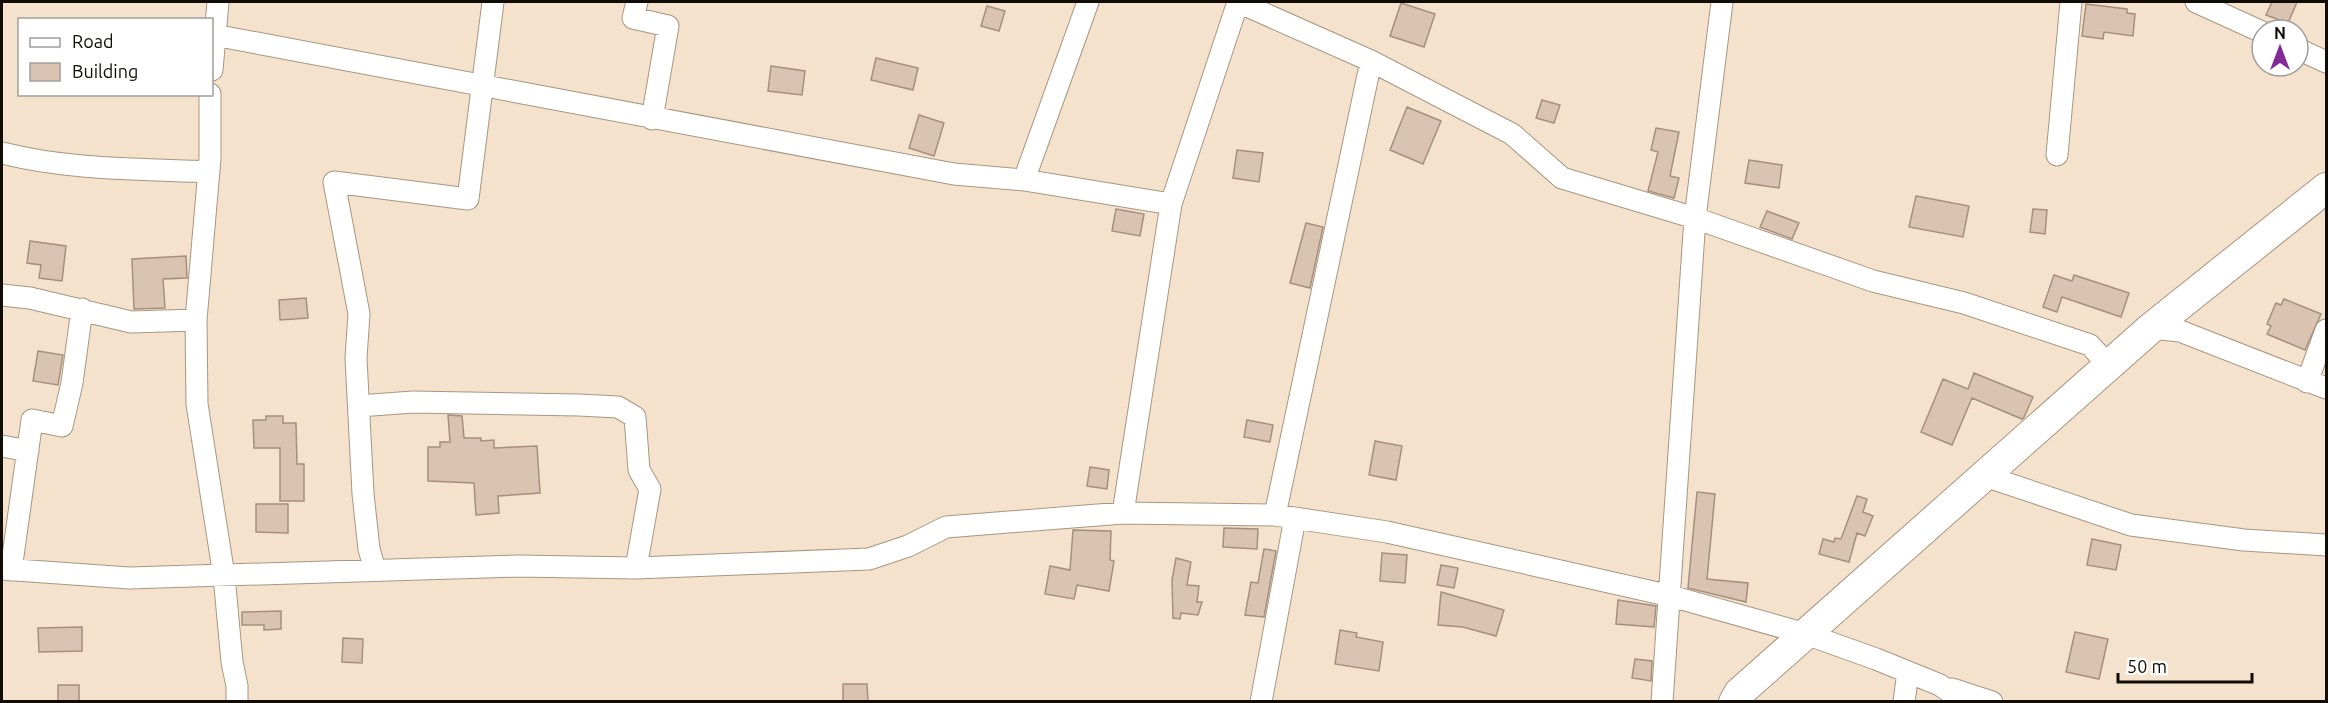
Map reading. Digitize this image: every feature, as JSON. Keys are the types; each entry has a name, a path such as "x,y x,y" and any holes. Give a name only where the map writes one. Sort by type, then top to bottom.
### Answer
{"street":[{"path":"213,52 219,2"},
{"path":"375,570 369,549 363,494 356,358 359,314 334,182 468,199 493,2"},
{"path":"637,2 633,18 668,26 652,119"},
{"path":"1024,180 1088,2"},
{"path":"1123,513 1171,204 1238,2 1371,61 1512,134 1562,178 1695,218 1873,281 1964,303 2090,345 2109,366"},
{"path":"1662,702 1695,218 1722,2"},
{"path":"2057,155 2071,2"},
{"path":"2196,2 2250,27"},
{"path":"214,35 954,174 1024,180 1171,204"},
{"path":"2310,55 2326,62"},
{"path":"1261,702 1285,516 1371,61"},
{"path":"210,96 209,172 196,320 197,404 224,576 237,702"},
{"path":"2,153 25,159 120,169 209,172"},
{"path":"1734,702 1739,693 2151,328 2326,188"},
{"path":"2,295 30,298 131,322 196,320"},
{"path":"82,309 72,383 62,426 32,420 6,569 129,578 518,566 636,568 869,559 908,546 946,527 1123,513 1285,516 1388,532 1671,596 1806,634 1940,685 1992,702"},
{"path":"2151,328 2180,331 2317,385 2326,330"},
{"path":"359,406 413,402 618,407 635,417 639,470 650,489 636,568"},
{"path":"2,446 28,451"},
{"path":"1985,476 2131,525 2244,540 2326,545"},
{"path":"1904,702 1908,672"},
{"path":"1940,685 1963,702"}],"building":[{"path":"2272,2 2297,2 2290,18 2274,18 2266,15"},
{"path":"1401,3 1435,14 1424,47 1390,36"},
{"path":"2086,4 2127,9 2127,13 2135,14 2133,36 2104,32 2103,39 2082,36"},
{"path":"987,6 1005,11 999,31 981,26"},
{"path":"876,58 918,68 913,90 871,80"},
{"path":"771,66 805,71 802,95 768,91"},
{"path":"1542,100 1560,105 1554,123 1536,118"},
{"path":"1407,107 1441,121 1423,164 1390,150"},
{"path":"919,115 944,123 934,156 909,148"},
{"path":"1656,128 1679,132 1670,176 1679,178 1674,198 1648,191 1658,152 1651,150"},
{"path":"1237,150 1263,153 1259,182 1233,178"},
{"path":"1749,160 1782,165 1779,188 1745,183"},
{"path":"1916,196 1969,206 1963,237 1909,227"},
{"path":"1116,209 1144,214 1140,236 1112,231"},
{"path":"2033,209 2047,210 2045,234 2030,232"},
{"path":"1767,211 1799,223 1792,239 1760,227"},
{"path":"1306,223 1323,227 1310,288 1290,283"},
{"path":"30,241 66,246 62,281 39,278 41,265 27,263"},
{"path":"186,256 187,278 163,279 165,308 134,309 132,259"},
{"path":"2054,275 2072,281 2074,275 2129,293 2121,317 2062,297 2057,312 2043,307"},
{"path":"306,298 308,318 280,320 279,300"},
{"path":"2284,299 2321,314 2305,350 2267,334 2271,326 2267,324 2276,303 2281,305"},
{"path":"38,351 63,355 58,385 33,381"},
{"path":"1974,373 2033,397 2024,417 2022,419 1972,398 1952,445 1921,432 1943,379 1968,389"},
{"path":"448,415 462,416 464,438 481,438 481,441 494,440 494,448 537,446 540,493 498,496 499,513 476,515 474,483 428,481 428,447 440,447 440,442 450,442"},
{"path":"266,416 283,416 283,423 296,423 297,464 304,464 304,501 280,501 280,448 254,448 253,420 266,420"},
{"path":"1247,420 1273,425 1270,442 1244,437"},
{"path":"1375,441 1402,446 1396,480 1369,475"},
{"path":"1090,467 1109,470 1107,489 1087,486"},
{"path":"1697,492 1715,494 1707,579 1748,583 1746,602 1688,588"},
{"path":"1857,496 1867,499 1863,512 1873,516 1865,536 1857,533 1849,562 1819,554 1823,539 1834,542 1835,538 1841,539"},
{"path":"256,504 288,504 288,533 256,532"},
{"path":"1224,528 1258,529 1257,549 1223,547"},
{"path":"1073,530 1111,531 1110,560 1114,561 1109,591 1077,585 1074,599 1045,594 1050,566 1070,570"},
{"path":"2092,539 2121,545 2116,570 2087,565"},
{"path":"1264,549 1276,551 1264,617 1245,615 1251,582 1258,583"},
{"path":"1382,553 1407,555 1405,583 1380,581"},
{"path":"1176,558 1191,562 1187,585 1199,586 1197,602 1202,602 1198,615 1181,613 1180,619 1173,618 1172,580"},
{"path":"1441,565 1458,568 1454,588 1437,585"},
{"path":"1441,592 1504,610 1496,636 1463,627 1438,625"},
{"path":"1618,600 1656,606 1654,627 1616,624"},
{"path":"281,611 281,629 264,630 264,625 242,625 242,612"},
{"path":"82,627 82,651 39,652 38,628"},
{"path":"1340,630 1357,633 1356,637 1383,642 1379,671 1335,664"},
{"path":"2075,632 2108,639 2099,679 2066,672"},
{"path":"343,638 363,639 362,663 342,662"},
{"path":"1635,659 1652,661 1651,681 1632,678"},
{"path":"843,684 867,684 868,702 843,702"},
{"path":"58,685 79,685 79,702 58,702"}]}
